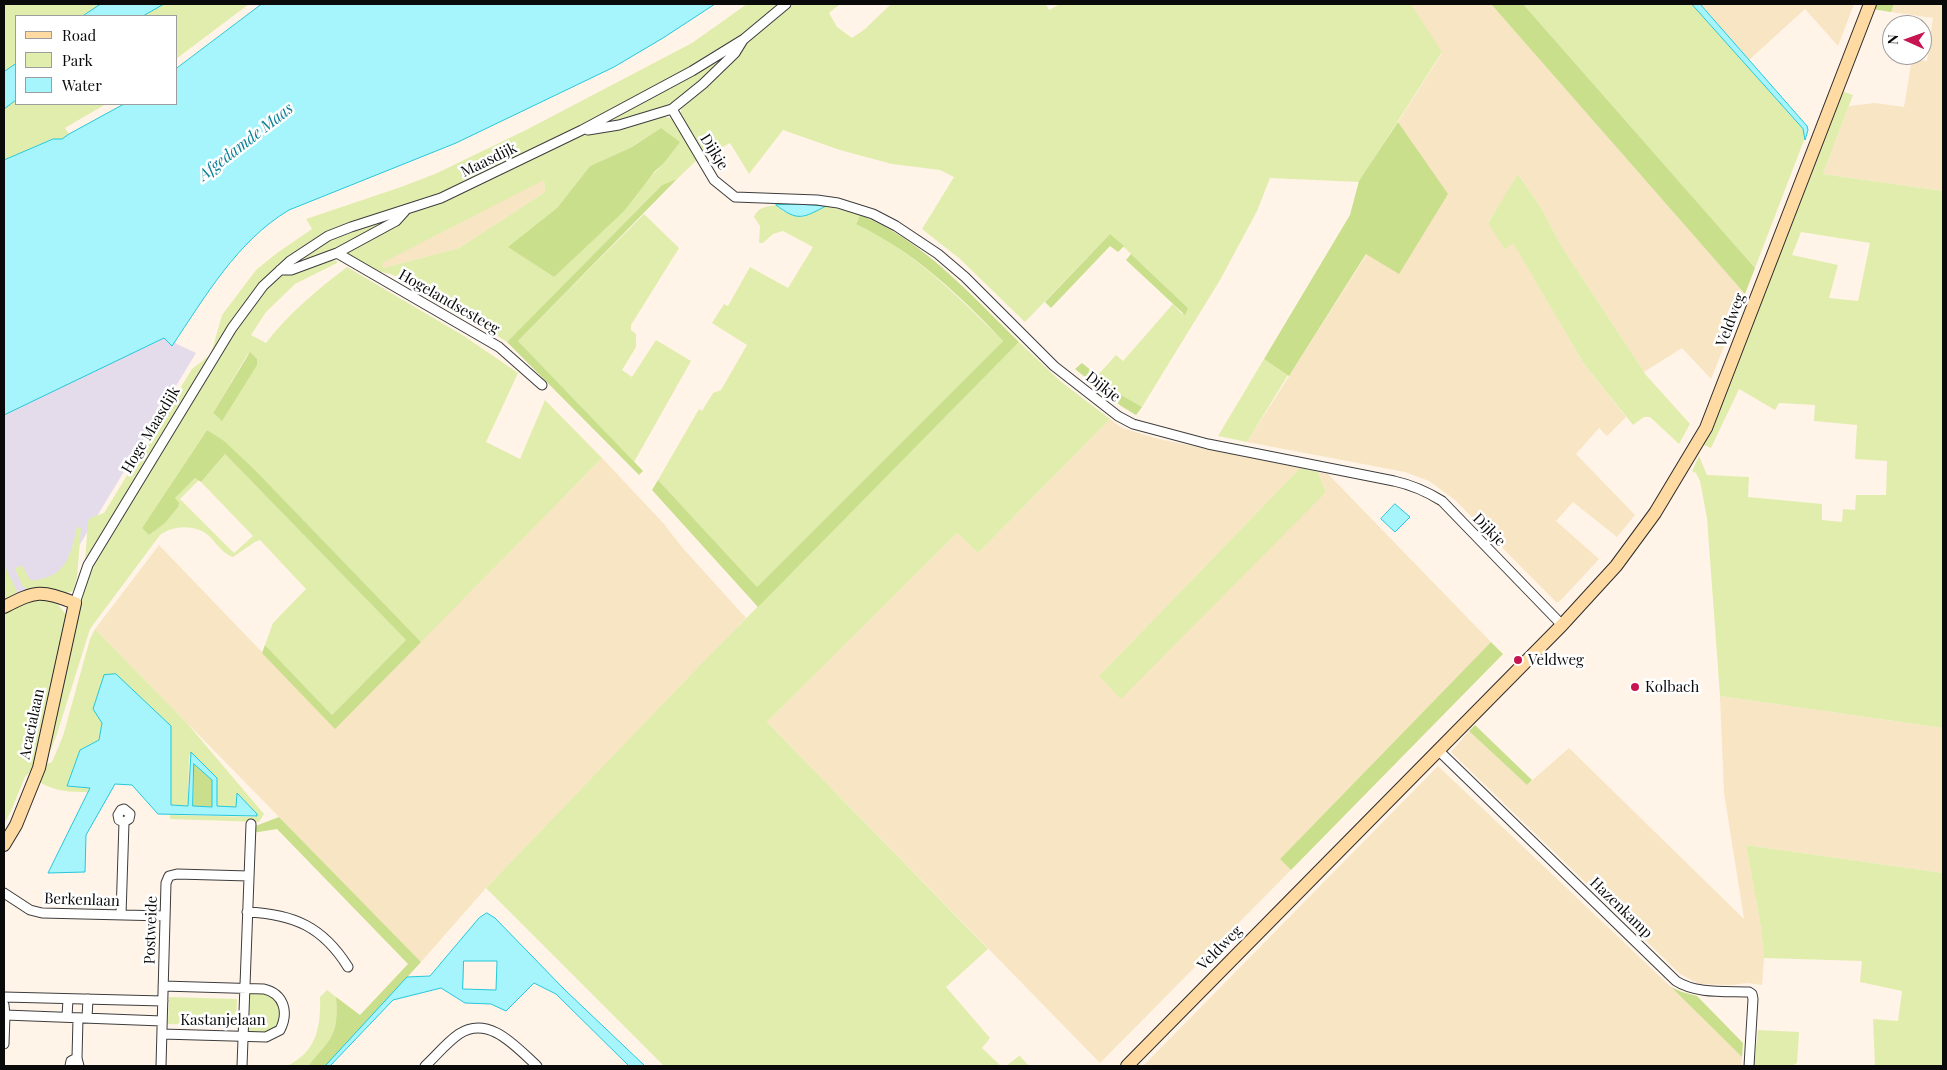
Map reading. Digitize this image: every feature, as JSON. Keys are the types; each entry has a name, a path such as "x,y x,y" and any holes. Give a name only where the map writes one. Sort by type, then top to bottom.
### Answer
{"street":[{"name":"Maasdijk","path":"280,270 298,255 328,236 441,198 582,130 692,71 744,39 786,4"},
{"name":"Veldweg","path":"1127,1066 1562,625 1616,566 1655,513 1706,428 1870,4"},
{"name":"Maasdijk","path":"582,130 619,125 672,109 703,84 735,53 744,39"},
{"name":"Dijkje","path":"672,109 714,180 735,197 817,200 838,203 873,214 896,226 938,254 965,277 1054,366 1118,416 1133,424 1208,444 1394,481 1426,491 1442,501 1562,625"},
{"name":"Maasdijk","path":"336,253 396,221 405,210"},
{"path":"280,270 291,270 336,253"},
{"name":"Hogelandsesteeg","path":"336,253 499,347 542,385"},
{"name":"Hoge Maasdijk","path":"75,603 88,565 232,328 263,286 280,270"},
{"path":"4,607 22,598 46,593 75,603"},
{"name":"Acacialaan","path":"4,845 16,825 39,768 75,603"},
{"name":"Hazenkamp","path":"1438,750 1676,981 1683,986 1693,989 1749,992 1752,994 1749,1066"},
{"path":"121,915 124,822"},
{"path":"242,1066 251,824"},
{"name":"Postweide","path":"161,1066 164,916 166,883 169,876 177,874 249,876"},
{"name":"Berkenlaan","path":"4,893 30,910 42,913 164,916"},
{"path":"248,912 287,916 312,928 323,936 338,952 348,967"},
{"name":"Kastanjelaan","path":"162,1034 271,1035 280,1030 285,1013 283,1003 274,992 264,989 163,986"},
{"name":"Kastanjelaan","path":"4,997 163,1001"},
{"path":"67,1017 68,999"},
{"path":"70,1066 71,1061 78,1062 82,1018 88,999"},
{"path":"4,1005 4,1044"},
{"name":"Kastanjelaan","path":"5,1015 162,1021"},
{"path":"425,1066 458,1035 465,1031 481,1028 497,1032 537,1066"}],"shaded area":[{"path":"1411,4 1491,4 1745,294 1711,379 1682,348 1644,372 1562,247 1540,206 1519,175 1488,222 1505,250 1513,242 1584,364 1626,417 1607,436 1599,428 1576,454 1635,515 1617,537 1573,502 1556,521 1599,559 1557,603 1455,500 1429,481 1405,472 1247,442 1367,254 1448,195 1398,122 1442,53"},
{"path":"1700,4 1854,4 1838,46 1805,9 1749,60"},
{"path":"1894,4 1943,4 1943,191 1823,174 1849,106 1875,103 1904,107 1911,65 1932,65 1932,15 1891,12"},
{"path":"544,179 545,192 459,248 383,268 381,263"},
{"path":"164,338 196,353 57,582 4,604 4,412"},
{"path":"1110,419 1122,428 1159,439 1300,468 1099,676 1326,492 1318,472 1328,474 1491,642 1280,859 1291,870 1100,1063 767,722 957,533 978,553"},
{"path":"602,458 664,524 681,546 746,618 486,888 421,962 95,629 159,545 335,728"},
{"path":"1720,696 1943,728 1943,873 1746,845 1761,927 1764,958 1762,985 1747,983 1732,985 1699,984 1680,974 1451,752 1469,731 1527,785 1569,748 1744,919 1724,793"},
{"path":"1438,766 1742,1057 1741,1066 1143,1066"}],"green space":[{"path":"4,4 101,4 84,15 15,15 15,65 4,72"},
{"path":"164,4 249,4 178,57 178,15 145,15"},
{"path":"747,4 781,4 736,39 690,68 592,121 439,195 326,234 300,249 257,288 239,311 211,354 222,315 256,270 312,229 306,219 435,174 526,130 692,43"},
{"path":"794,4 840,4 829,13 837,27 852,38 865,29 891,4 1046,4 1049,10 1060,4 1411,4 1442,52 1359,182 1270,178 1257,211 1220,280 1142,407 1123,396 1097,376 1116,355 1123,361 1173,304 1182,314 1188,308 1110,234 1025,322 960,259 922,229 954,177 940,170 892,164 840,150 783,130 749,174 730,143 703,158 680,117 682,106 746,42"},
{"path":"1491,4 1523,4 1755,268 1745,294"},
{"path":"1523,4 1692,4 1803,129 1805,133 1804,140 1755,268"},
{"path":"1874,4 1894,4 1891,12 1872,9"},
{"path":"731,52 694,88 670,105 643,116 596,127"},
{"path":"1842,91 1853,95 1823,174 1943,191 1943,728 1720,696 1707,518 1700,481 1696,473 1692,471 1699,456 1707,475 1749,477 1748,497 1822,504 1822,520 1842,522 1843,509 1855,510 1856,495 1886,495 1887,461 1855,459 1857,425 1814,421 1815,405 1779,403 1775,410 1739,389 1711,448 1704,445","holes":["1801,232 1870,243 1858,301 1829,298 1838,265 1792,255"]},
{"path":"15,101 15,105 104,105 65,128 69,134 62,139 52,139 4,160 4,109"},
{"path":"661,115 675,120 698,159 677,179 662,185 507,342 453,308 391,274 372,270 342,253 408,213 441,201 582,135 620,129","holes":["661,128 663,164 554,277 509,247 557,208 590,166 632,147","544,180 545,192 459,248 383,268 382,263"]},
{"path":"1398,122 1448,194 1399,274 1366,254 1289,376 1264,359 1350,215 1359,181"},
{"path":"661,128 680,142 624,211 554,277 508,247 557,208 590,166 632,147"},
{"path":"1518,174 1540,206 1562,247 1646,375 1690,424 1679,444 1650,417 1644,417 1633,425 1584,364 1513,243 1505,250 1488,223"},
{"path":"677,179 518,341 643,471 639,475 507,342 662,185"},
{"path":"776,205 784,212 803,217 826,206 860,215 856,223 878,235 917,262 951,291 1003,341 757,587 658,480 699,409 702,411 713,393 721,390 747,345 712,323 724,304 728,306 750,267 788,288 813,247 783,231 773,234 763,243 759,243 760,226 754,217 760,209"},
{"path":"644,214 679,248 631,325 631,330 636,334 636,347 622,370 632,377 656,340 691,361 634,462 518,341"},
{"path":"860,215 905,239 925,254 945,270 1019,342 758,607 652,490 658,480 757,587 1003,341 935,275 897,247 856,224"},
{"path":"397,217 330,252 288,267 329,240"},
{"path":"1110,234 1124,246 1118,252 1110,246 1051,308 1045,302"},
{"path":"1131,254 1188,308 1185,315 1126,260"},
{"path":"327,259 337,261 337,263 295,284 266,312 251,335 266,343 304,302 347,267 464,336 518,373 486,442 520,459 545,400 602,458 421,642 256,471 207,430 142,528 149,535 164,524 175,498 195,478 199,480 180,499 234,553 253,536 201,482 225,454 406,640 332,715 265,645 273,623 306,589 260,540 233,557 229,556 209,536 198,529 185,527 171,529 160,535 90,629 57,734 51,750 47,753 82,590 94,562 240,322 262,293 279,276","holes":["249,352 222,420 213,413"]},
{"path":"1019,342 1060,381 1110,419 978,553 957,533 767,722 988,949 946,987 990,1038 982,1048 1001,1066 664,1066 486,888 706,659"},
{"path":"250,352 257,359 257,365 222,421 213,413"},
{"path":"211,354 85,561 88,522 90,518 104,513 192,369"},
{"path":"1264,359 1288,375 1247,442 1218,436"},
{"path":"1082,363 1123,396 1142,407 1136,415 1121,406 1075,369"},
{"path":"207,430 224,441 256,471 421,642 335,729 262,653 265,645 332,715 406,640 225,454 201,482 195,478 175,498 179,503 178,507 164,524 149,535 142,528"},
{"path":"1300,468 1318,472 1326,492 1121,699 1099,676"},
{"path":"77,527 81,528 77,577 73,591 48,593 23,587 15,569 19,566 23,567 30,580 53,575 68,558"},
{"path":"4,564 17,591 16,594 4,601"},
{"path":"33,597 56,602 67,616 33,769 25,777 4,824 4,610"},
{"path":"95,629 186,722 264,814 259,822 170,819 170,815 256,817 237,794 236,807 217,807 217,778 189,755 188,806 171,805 171,726 102,723 99,740 80,750 67,786 90,788 89,792 57,790 39,782 44,765 52,762 63,736 90,639"},
{"path":"1491,642 1503,654 1291,870 1280,859"},
{"path":"1475,725 1532,780 1527,785 1469,731"},
{"path":"194,763 212,780 212,807 193,806"},
{"path":"279,817 421,962 326,1066 308,1066 328,1042 335,1029 336,997 360,1015 408,964 277,829 252,833 253,827"},
{"path":"1746,845 1943,873 1943,1066 1875,1066 1873,1019 1898,1021 1902,991 1860,982 1862,961 1764,958 1761,927"},
{"path":"1671,987 1697,996 1743,1043 1742,1057"},
{"path":"249,990 273,994 282,1013 276,1025 270,1031 247,1034"},
{"path":"327,990 336,997 336,1020 332,1036 308,1066 287,1066 305,1054 315,1038 318,1029 320,997"},
{"path":"169,997 237,999 236,1026 168,1024"},
{"path":"1758,1030 1799,1032 1797,1063 1791,1066 1754,1066"},
{"path":"1019,1056 1029,1066 1006,1066"}],"water":[{"path":"101,4 164,4 145,15 84,15"},
{"name":"Afgedamde Maas","path":"262,4 715,4 614,67 456,143 289,210 253,237 223,271 172,346 164,338 4,415 4,160 53,139 62,139 122,105 178,105 178,67"},
{"path":"1692,4 1700,4 1807,126 1808,130 1805,140 1803,129"},
{"path":"15,65 15,101 4,109 4,72"},
{"path":"776,205 826,206 806,215 795,216"},
{"path":"1395,504 1410,517 1395,532 1381,519"},
{"path":"116,674 171,726 171,805 188,806 191,752 217,778 217,806 236,807 237,793 257,816 158,814 132,785 115,784 86,835 85,872 48,873 90,788 67,786 80,750 99,740 102,723 93,709 104,675","holes":["194,764 212,780 212,807 193,806"]},
{"path":"487,913 495,918 565,990 645,1066 629,1066 556,994 534,983 506,1011 491,1004 465,1003 441,988 393,1000 330,1066 325,1066 407,977 430,976 479,918","holes":["464,961 497,961 496,990 463,989"]}],"place":[{"name":"Veldweg","path":"1518,660"},
{"name":"Kolbach","path":"1635,687"}]}
